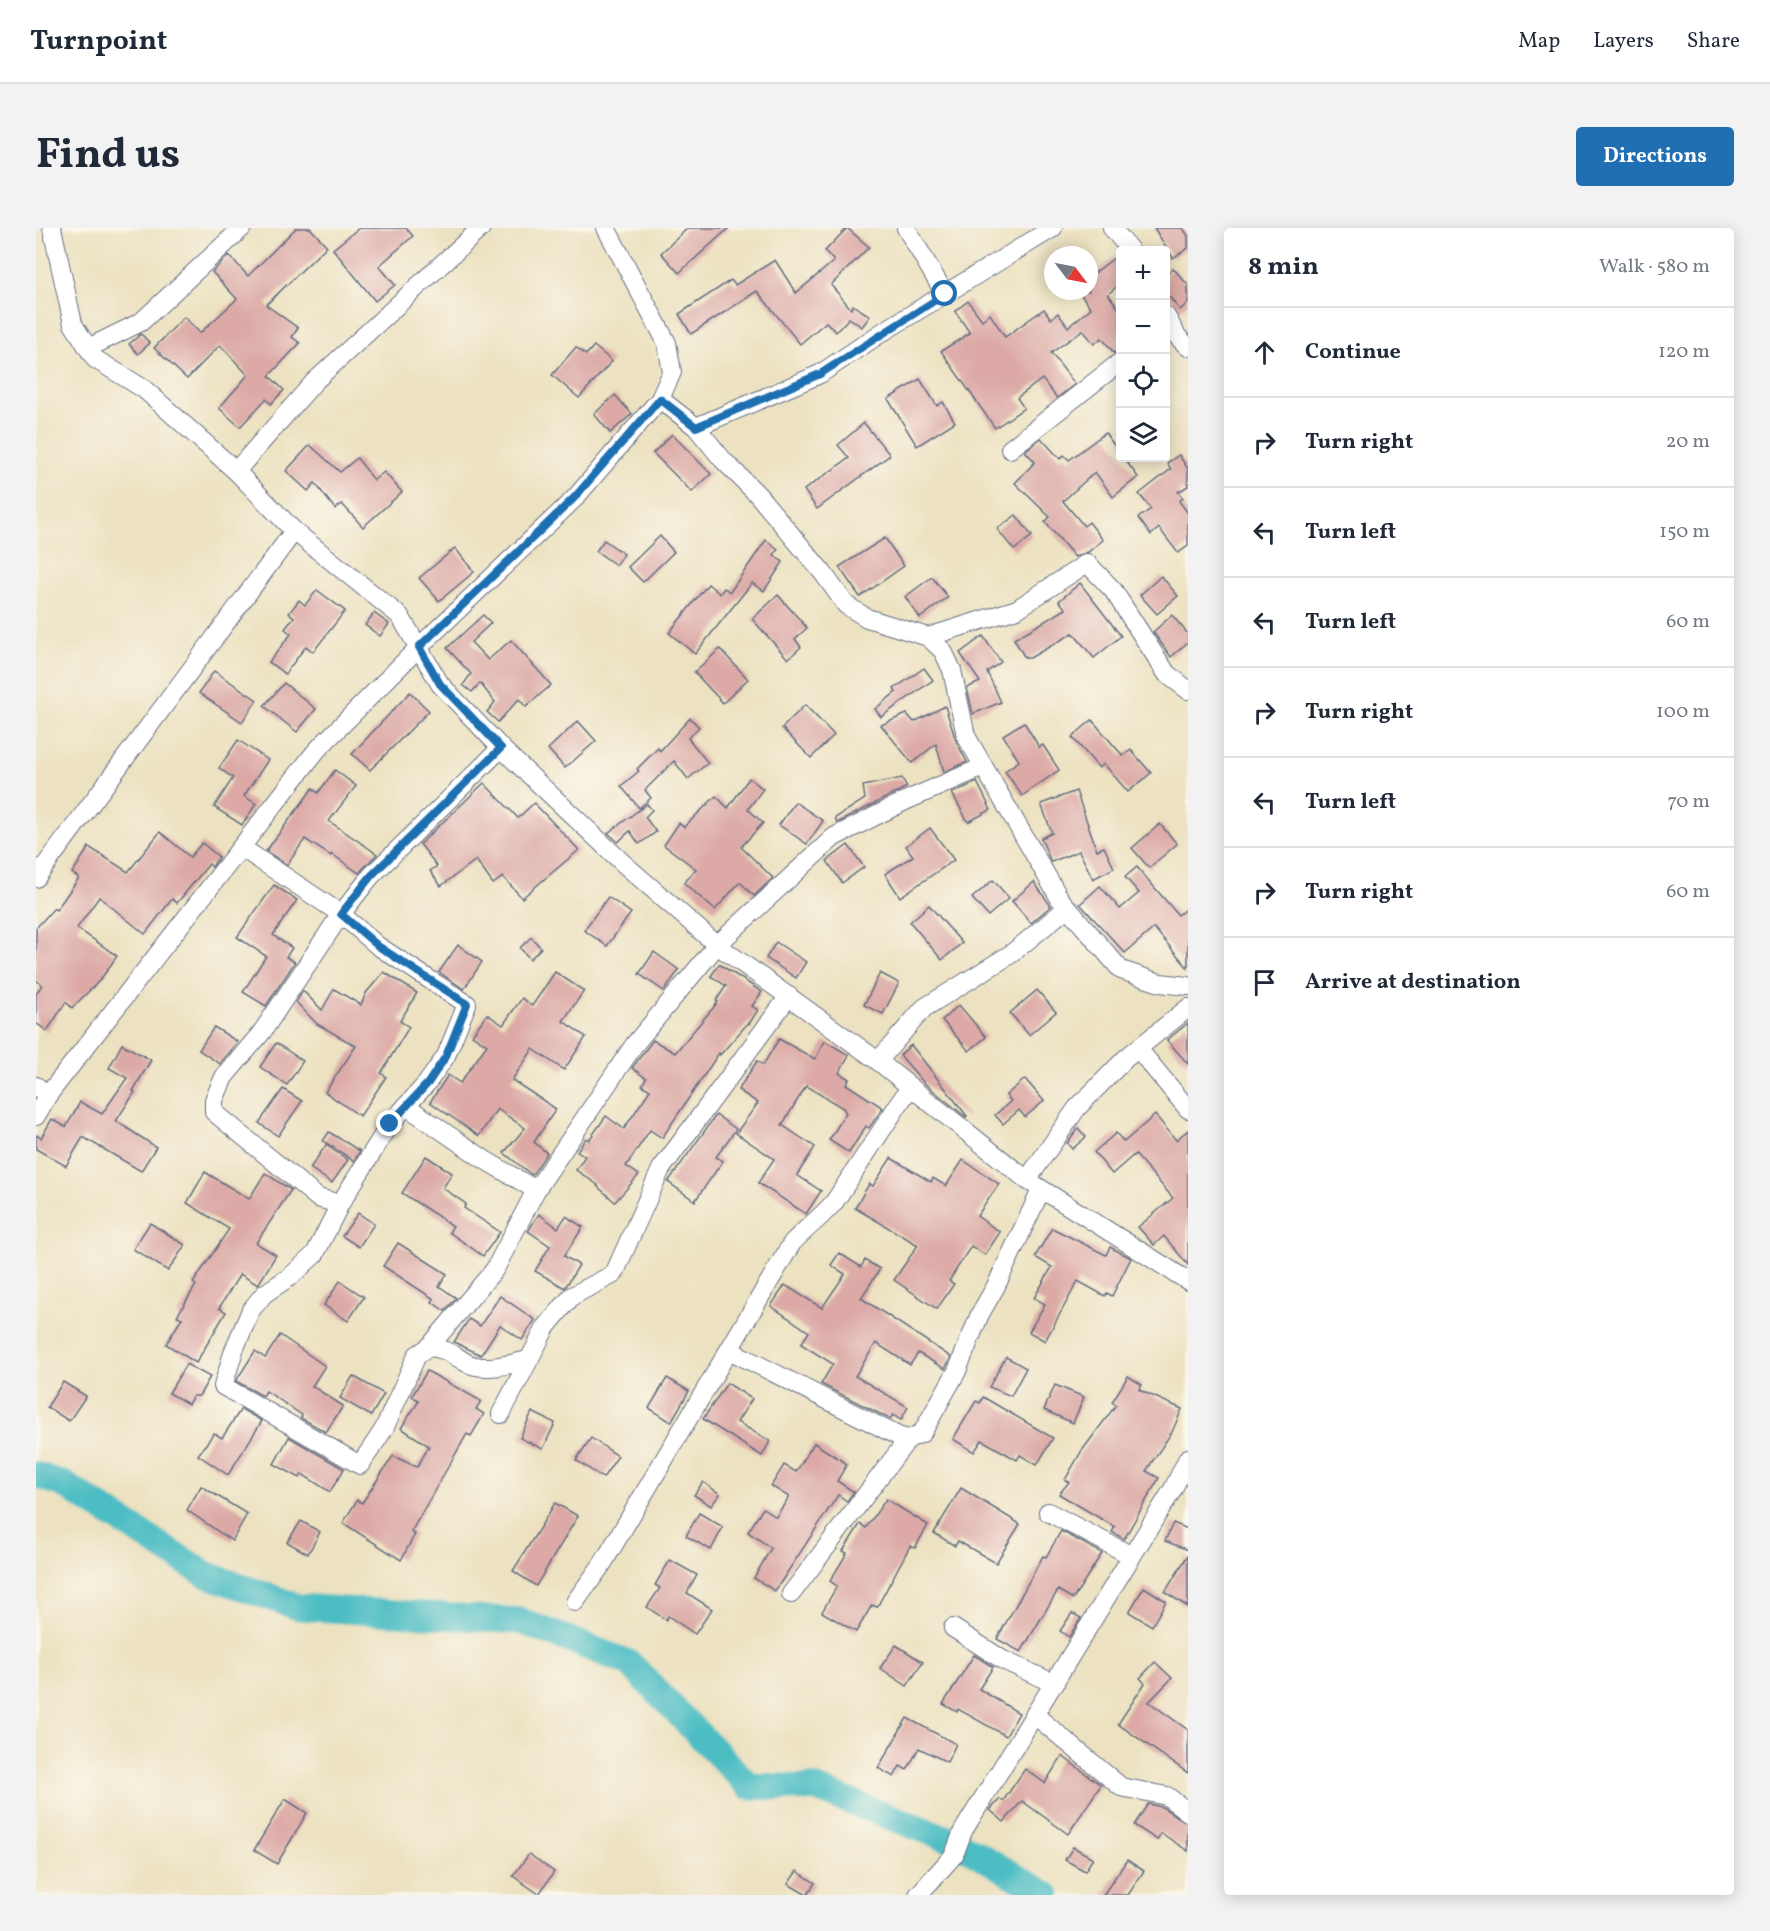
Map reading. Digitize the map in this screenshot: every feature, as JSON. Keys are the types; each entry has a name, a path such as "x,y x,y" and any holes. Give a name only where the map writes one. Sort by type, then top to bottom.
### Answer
{"street":[{"path":"52,228 73,324 95,359 144,389 236,471 294,531 400,616 440,684 501,748 624,864 717,945 878,1061 1034,1185 1188,1281"},
{"path":"88,348 141,322 242,228"},
{"path":"236,471 315,381 481,228"},
{"path":"36,1116 42,1090 242,848 316,751 419,647 574,498 660,399 672,372 667,342 606,228"},
{"path":"906,228 945,294"},
{"path":"696,427 820,374 1053,228"},
{"path":"1112,228 1127,246"},
{"path":"1170,326 1188,347"},
{"path":"1010,449 1116,365"},
{"path":"660,399 696,427 723,460 758,495 846,604 867,618 928,637 943,651 952,670 966,736 1067,908 1121,970 1160,983 1188,986"},
{"path":"36,878 294,531"},
{"path":"928,637 1017,609 1087,562 1113,590 1167,674 1188,690"},
{"path":"340,1204 318,1198 214,1112 214,1100 225,1077 262,1032 341,914 371,876 501,748"},
{"path":"242,848 341,914 378,946 467,1004 446,1056 428,1083 390,1124 340,1204 315,1254 291,1276 264,1294 251,1310 234,1350 223,1386 360,1464 384,1429 417,1355 429,1347 495,1269 536,1190 634,1045 717,945 834,837 905,801 983,767"},
{"path":"878,1061 924,1008 1011,954 1067,908"},
{"path":"501,1414 546,1327 572,1296 614,1274 660,1169 789,996"},
{"path":"791,1594 908,1439 922,1433 957,1371 1034,1185 1077,1108 1126,1058 1139,1050 1188,1008"},
{"path":"1139,1050 1188,1108"},
{"path":"575,1602 603,1563 731,1351 792,1243 809,1224 823,1216 836,1201 910,1087"},
{"path":"406,1106 485,1160 536,1190"},
{"path":"429,1347 444,1348 469,1364 480,1366 491,1367 528,1360"},
{"path":"731,1351 908,1439"},
{"path":"918,1895 954,1855 963,1831 1036,1716 1173,1489 1188,1458"},
{"path":"1048,1512 1132,1556"},
{"path":"952,1628 1003,1660 1055,1684"},
{"path":"1036,1716 1121,1786 1167,1796 1188,1812"}],"building":[{"path":"296,228 310,228 327,246 266,305 298,328 292,337 300,343 269,376 284,390 271,404 266,399 240,427 219,408 248,375 220,345 187,379 154,348 184,317 200,333 237,299 212,272 229,255 248,276"},
{"path":"359,228 406,228 413,236 379,266 395,285 375,301 333,249"},
{"path":"688,228 729,228 679,273 661,253"},
{"path":"847,228 869,247 831,285 851,309 853,305 870,316 862,327 849,318 836,332 826,322 800,344 757,291 691,334 679,314 731,280 735,285 775,260 796,293 834,261 825,251"},
{"path":"1154,228 1183,228 1188,236 1188,248 1173,258 1170,246 1165,246"},
{"path":"1114,258 1116,261 1116,287 1108,294 1116,305 1116,352 1114,353 1102,338 1094,344 1083,330 1051,353 1075,384 1057,398 1042,379 1017,398 1024,408 995,428 941,351 970,333 955,311 968,301 982,320 990,314 1005,337 1044,309 1051,319 1058,313 1068,327 1091,308 1085,300 1098,300 1098,270"},
{"path":"1173,268 1188,285 1188,303 1180,310 1170,298 1170,271"},
{"path":"141,334 150,343 138,354 129,344"},
{"path":"594,346 612,361 579,398 552,375 576,347 586,355"},
{"path":"920,379 937,406 943,402 955,422 917,446 888,399"},
{"path":"615,395 632,414 610,433 594,414"},
{"path":"864,423 890,455 817,509 804,490 849,458 838,445"},
{"path":"1105,433 1116,448 1116,462 1127,462 1138,477 1113,497 1095,472 1063,501 1084,526 1089,522 1103,540 1088,552 1075,557 1045,522 1050,517 1015,483 1035,462 1025,451 1041,438 1060,459 1064,455 1069,460"},
{"path":"672,434 711,474 692,492 653,453"},
{"path":"310,445 340,472 357,458 374,480 384,472 402,492 363,527 342,504 335,509 315,483 308,491 286,471"},
{"path":"1179,455 1188,469 1188,486 1178,492 1183,498 1179,501 1188,513 1188,546 1178,553 1159,528 1151,535 1138,518 1151,509 1139,494 1171,469 1167,463"},
{"path":"1016,515 1032,536 1014,550 997,529"},
{"path":"660,536 674,552 643,582 628,567"},
{"path":"885,538 904,566 860,597 839,567"},
{"path":"604,540 624,554 616,565 596,551"},
{"path":"766,540 778,549 774,555 783,562 764,591 752,583 695,654 669,633 708,584 720,594 724,588 730,592"},
{"path":"455,548 474,572 439,601 419,578"},
{"path":"1161,576 1178,596 1157,614 1140,595"},
{"path":"932,577 948,597 920,618 905,597"},
{"path":"1080,583 1121,636 1094,658 1073,633 1030,658 1025,658 1014,639 1066,609 1059,601"},
{"path":"317,590 345,611 313,652 306,646 285,674 269,662 291,634 285,629 294,617 289,613 299,600 305,605"},
{"path":"778,595 807,628 795,639 801,647 788,659 752,619"},
{"path":"374,613 389,624 380,636 365,625"},
{"path":"483,615 491,623 471,642 488,660 511,640 551,685 526,707 519,699 498,722 487,712 495,702 480,683 472,692 463,685 471,674 447,648"},
{"path":"1172,615 1188,634 1188,642 1171,657 1153,632"},
{"path":"983,636 1001,662 987,672 1001,702 973,714 967,688 980,682 960,653"},
{"path":"720,649 748,679 723,703 694,672"},
{"path":"924,668 933,680 881,717 875,709 896,692 894,689"},
{"path":"214,671 257,700 242,722 199,693"},
{"path":"284,683 316,709 297,732 264,706"},
{"path":"410,692 429,711 370,770 352,754"},
{"path":"805,705 834,735 811,758 782,728"},
{"path":"945,706 956,741 967,762 944,772 936,744 912,763 881,725 907,714 914,722"},
{"path":"690,718 699,727 688,738 708,763 688,779 674,761 645,790 651,798 639,808 621,786 639,771 637,769 658,748 660,751"},
{"path":"1092,720 1123,756 1131,750 1151,773 1128,792 1104,764 1099,768 1072,737"},
{"path":"578,721 596,741 565,768 548,749"},
{"path":"1024,722 1039,747 1043,745 1059,770 1022,796 1005,771 1019,761 1003,735"},
{"path":"238,740 268,760 244,796 256,804 242,825 214,807 233,778 219,768"},
{"path":"335,770 356,786 329,821 377,854 359,873 305,839 287,865 266,851 313,788 318,793"},
{"path":"749,778 763,789 748,809 763,823 741,847 773,878 754,896 740,882 715,910 684,883 696,869 664,845 679,823 684,827 716,796 728,808"},
{"path":"902,778 907,787 837,823 835,818 865,799 863,786"},
{"path":"977,782 991,810 968,822 952,793"},
{"path":"484,783 518,818 534,803 579,850 522,898 503,877 493,884 476,860 441,886 430,871 437,866 420,844"},
{"path":"1076,791 1097,850 1104,847 1114,868 1093,879 1079,851 1051,862 1041,838 1052,833 1041,804"},
{"path":"795,802 823,821 807,844 779,825"},
{"path":"647,804 652,810 645,817 656,832 639,844 630,831 618,842 608,833"},
{"path":"1160,824 1177,844 1149,868 1132,848"},
{"path":"930,828 954,860 900,897 885,874 913,856 906,846"},
{"path":"160,832 190,857 202,843 219,857 212,867 209,864 177,903 172,899 145,934 99,897 77,928 117,956 101,979 72,1008 66,1002 47,1031 36,1023 36,994 42,985 36,980 36,928 54,908 56,910 79,878 72,873 89,847 128,872"},
{"path":"848,845 864,867 842,883 827,861"},
{"path":"1137,867 1178,915 1188,907 1188,968 1154,928 1125,953 1080,904 1100,886 1120,909 1139,893 1125,877"},
{"path":"993,880 1009,898 988,916 972,898"},
{"path":"1034,882 1051,906 1031,923 1012,901"},
{"path":"274,885 297,900 273,935 292,948 286,957 295,962 266,1006 243,992 266,956 237,937"},
{"path":"608,897 631,913 607,946 584,930"},
{"path":"929,905 962,943 942,960 910,922"},
{"path":"531,937 541,948 530,959 520,948"},
{"path":"776,942 806,962 796,978 766,958"},
{"path":"458,945 482,962 464,989 439,972"},
{"path":"654,952 679,970 664,991 639,974"},
{"path":"719,964 762,992 752,1006 758,1010 749,1024 720,1055 719,1053 662,1138 650,1130 626,1166 639,1175 615,1202 598,1185 576,1170 585,1156 577,1151 586,1138 589,1140 606,1116 624,1129 650,1090 642,1085 646,1078 632,1068 653,1040 675,1053 718,1002 716,1001 726,986 711,976"},
{"path":"384,972 417,993 400,1021 409,1027 381,1073 386,1077 360,1116 325,1092 356,1046 317,1024 296,1002 303,991 322,1010 334,989 361,1005 366,993"},
{"path":"555,972 584,991 563,1021 586,1037 564,1070 533,1049 512,1080 556,1109 534,1142 547,1153 532,1175 504,1153 525,1128 497,1109 479,1136 430,1102 448,1075 460,1083 487,1045 472,1035 487,1014 503,1025 522,998 532,1006"},
{"path":"880,973 899,983 883,1014 864,1005"},
{"path":"1037,990 1056,1012 1029,1035 1010,1013"},
{"path":"959,1005 986,1037 969,1051 942,1020"},
{"path":"1188,1023 1188,1064 1167,1040"},
{"path":"214,1027 238,1042 220,1064 199,1050"},
{"path":"779,1039 815,1059 825,1041 849,1055 839,1073 849,1079 846,1084 883,1108 869,1128 866,1126 849,1153 829,1140 846,1113 843,1108 806,1086 782,1125 815,1147 797,1175 821,1191 806,1214 758,1183 774,1159 736,1133 758,1103 738,1090 757,1061 763,1065"},
{"path":"276,1043 303,1061 287,1085 260,1067"},
{"path":"122,1044 151,1060 133,1091 135,1092 116,1121 156,1147 141,1171 83,1137 66,1166 36,1149 36,1135 41,1138 52,1119 66,1127 80,1102 102,1114 127,1078 109,1068"},
{"path":"911,1045 966,1117 924,1083 900,1055"},
{"path":"1025,1079 1044,1101 1025,1117 1019,1110 1003,1124 995,1115 1011,1101 1006,1095"},
{"path":"283,1089 302,1101 278,1136 259,1123"},
{"path":"716,1115 736,1129 716,1157 723,1161 695,1201 668,1182"},
{"path":"1155,1115 1176,1140 1188,1130 1188,1265 1164,1236 1154,1245 1138,1227 1173,1198 1135,1154 1112,1174 1094,1152 1116,1133 1124,1142"},
{"path":"1078,1128 1086,1137 1072,1149 1067,1143"},
{"path":"329,1132 360,1151 354,1161 323,1141"},
{"path":"326,1145 348,1160 332,1183 310,1168"},
{"path":"426,1156 452,1173 443,1188 466,1204 464,1208 500,1232 483,1256 449,1232 453,1226 402,1193"},
{"path":"891,1158 931,1182 933,1178 946,1186 963,1160 999,1184 977,1216 1000,1232 985,1255 971,1246 949,1281 954,1284 937,1309 894,1280 918,1245 855,1208 869,1184 873,1186"},
{"path":"205,1172 249,1199 265,1173 291,1190 256,1243 276,1255 258,1285 240,1274 219,1308 226,1312 196,1363 166,1344 182,1318 177,1316 196,1285 193,1283 229,1229 187,1203"},
{"path":"358,1213 374,1224 359,1247 342,1236"},
{"path":"539,1214 558,1228 566,1216 583,1227 564,1256 579,1265 565,1288 535,1271 550,1246 528,1231"},
{"path":"150,1223 185,1245 168,1271 133,1249"},
{"path":"1052,1228 1106,1255 1110,1247 1131,1258 1112,1296 1107,1293 1105,1296 1078,1281 1045,1341 1029,1332 1045,1304 1034,1298 1052,1267 1035,1257"},
{"path":"398,1243 447,1274 439,1286 456,1298 445,1311 432,1302 434,1299 383,1266"},
{"path":"839,1253 861,1267 865,1260 880,1269 861,1298 951,1357 945,1369 918,1353 910,1365 876,1343 855,1376 908,1407 901,1420 893,1415 890,1419 821,1384 833,1364 801,1344 809,1332 771,1306 785,1285 822,1308 845,1274 831,1265"},
{"path":"340,1281 364,1297 348,1321 324,1305"},
{"path":"500,1296 535,1320 522,1340 500,1325 481,1355 454,1342 469,1319 480,1326"},
{"path":"280,1335 325,1366 312,1386 343,1406 326,1432 301,1418 302,1415 266,1391 263,1396 236,1381 255,1351 265,1358"},
{"path":"1006,1357 1026,1368 1011,1396 989,1387"},
{"path":"186,1364 210,1377 199,1396 193,1396 188,1404 169,1393"},
{"path":"427,1371 481,1401 476,1409 484,1414 471,1436 467,1434 411,1532 415,1534 401,1560 343,1523 357,1500 362,1503 393,1456 417,1467 429,1446 401,1428 419,1401 412,1396"},
{"path":"353,1376 384,1394 371,1416 340,1398"},
{"path":"1128,1376 1142,1385 1139,1390 1182,1409 1172,1432 1146,1471 1159,1478 1124,1539 1112,1532 1115,1527 1059,1494 1069,1482 1065,1480 1081,1452 1116,1405 1112,1402"},
{"path":"667,1378 689,1391 671,1422 649,1408"},
{"path":"63,1382 86,1396 69,1421 47,1407"},
{"path":"727,1383 752,1399 737,1422 770,1441 762,1456 703,1419"},
{"path":"1055,1385 1084,1397 1073,1423 1044,1410"},
{"path":"983,1397 1053,1438 1037,1465 1020,1455 1017,1460 982,1440 974,1452 953,1439 976,1401 980,1403"},
{"path":"241,1409 262,1421 228,1475 198,1455 214,1433 222,1438"},
{"path":"532,1412 555,1423 543,1449 520,1438"},
{"path":"289,1437 344,1469 330,1492 302,1474 300,1478 274,1464"},
{"path":"591,1438 618,1456 603,1478 576,1460"},
{"path":"814,1443 847,1464 837,1481 854,1492 847,1501 838,1495 775,1591 754,1578 771,1548 748,1532 763,1508 776,1517 789,1497 771,1486 784,1465 796,1472"},
{"path":"703,1482 720,1494 711,1506 694,1495"},
{"path":"201,1486 247,1514 232,1541 187,1510"},
{"path":"961,1488 1020,1524 996,1563 958,1541 955,1546 934,1533"},
{"path":"886,1499 928,1525 915,1548 910,1546 877,1607 872,1605 856,1632 822,1612 837,1586 830,1581 847,1553 843,1551 860,1524 866,1528"},
{"path":"555,1503 578,1516 536,1586 513,1571"},
{"path":"699,1513 723,1527 711,1550 686,1536"},
{"path":"301,1521 320,1532 308,1554 287,1542"},
{"path":"1173,1523 1188,1529 1188,1550 1165,1541"},
{"path":"1061,1531 1102,1553 1073,1599 1058,1590 1021,1652 997,1639 1043,1556 1046,1557"},
{"path":"1188,1555 1188,1607 1165,1592"},
{"path":"670,1560 697,1575 687,1593 712,1609 695,1634 668,1616 666,1620 647,1607 660,1588 655,1585"},
{"path":"1144,1587 1166,1601 1152,1626 1129,1612"},
{"path":"1072,1613 1081,1618 1069,1637 1060,1631"},
{"path":"896,1645 923,1662 907,1686 880,1668"},
{"path":"974,1655 993,1667 979,1689 1019,1713 1006,1736 958,1709 957,1712 943,1704"},
{"path":"1155,1662 1172,1678 1149,1702 1188,1730 1188,1773 1118,1724 1145,1683 1140,1678"},
{"path":"907,1718 956,1744 947,1762 919,1748 907,1770 900,1766 894,1777 878,1768"},
{"path":"1062,1756 1101,1785 1068,1834 1022,1801 1004,1822 990,1810 1000,1799 1003,1801 1025,1769 1045,1783"},
{"path":"285,1799 307,1813 277,1864 254,1850"},
{"path":"1148,1804 1162,1807 1188,1823 1188,1851 1161,1833 1157,1840 1134,1825"},
{"path":"1073,1847 1093,1858 1085,1871 1065,1860"},
{"path":"529,1854 554,1872 539,1894 513,1876"},
{"path":"1127,1860 1144,1871 1128,1895 1103,1895"},
{"path":"797,1871 815,1883 807,1895 788,1884"}],"waterway":[{"path":"36,1475 63,1484 205,1574 298,1607 521,1621 629,1663 749,1786 814,1788 959,1843 1047,1895"}],"route":[{"path":"390,1124 428,1083 446,1056 467,1004 378,946 341,914 371,876 501,748 440,684 419,647 574,498 660,399 696,427 820,374 945,294"}]}
